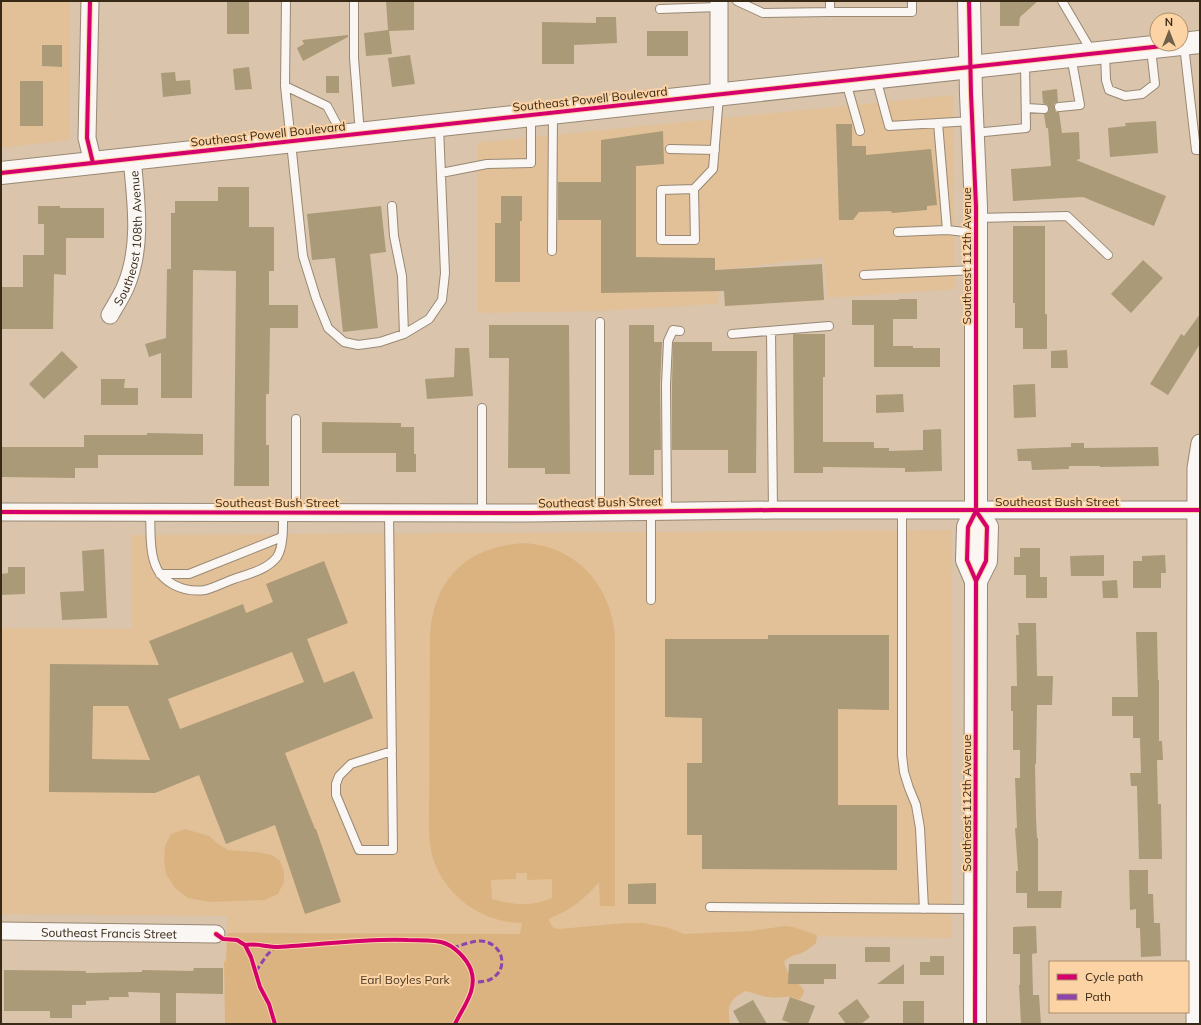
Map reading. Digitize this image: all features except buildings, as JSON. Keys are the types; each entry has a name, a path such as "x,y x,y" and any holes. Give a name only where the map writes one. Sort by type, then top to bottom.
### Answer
{"main road":[{"name":"Southeast 112th Avenue","path":"969,1 976,226 976,511 987,527 986,561 976,581 975,1024"},
{"name":"Southeast Powell Boulevard","path":"1,173 351,136 1149,47"}],"street":[{"path":"90,1 87,138 93,163"},
{"path":"719,4 719,94"},
{"name":"Southeast 108th Avenue","path":"110,315 126,287 133,261 137,224 132,159"},
{"path":"1195,1024 1198,510 1196,468 1200,443"},
{"name":"Southeast Bush Street","path":"1,512 482,513 773,510 1198,510"},
{"name":"Southeast Francis Street","path":"1,931 216,934"}],"lane":[{"path":"286,1 285,86 303,256 316,298 328,328 344,342 358,345 380,342 404,334 430,319 442,300 445,273 439,126"},
{"path":"351,136 354,58 354,1"},
{"path":"736,1 763,13 912,12 912,1"},
{"path":"830,1 830,12"},
{"path":"1062,1 1099,52 1109,90 1125,96 1142,94 1155,84 1152,52"},
{"path":"660,9 719,4"},
{"path":"1187,52 1196,150 1200,150"},
{"path":"1059,107 1080,106 1071,56"},
{"path":"876,78 889,126 938,123 973,127 1026,128 1025,61"},
{"path":"846,81 860,131"},
{"path":"285,86 327,106 351,136"},
{"path":"694,189 661,190 661,240 695,240 694,189 713,169 719,94"},
{"path":"1026,108 1044,109"},
{"path":"552,251 553,113"},
{"path":"441,173 488,164 531,163 531,116"},
{"path":"938,123 947,230"},
{"path":"670,149 715,150"},
{"path":"392,206 394,236 402,276 404,334"},
{"path":"898,232 947,230 1067,216 1108,255"},
{"path":"864,275 976,270"},
{"path":"600,322 600,512"},
{"path":"732,334 829,326"},
{"path":"651,600 651,554 659,512 666,423 668,341 672,330 680,331"},
{"path":"770,331 773,510"},
{"path":"482,408 482,513"},
{"path":"150,512 151,547 154,561 160,574 172,584 188,589 206,590 268,566 278,556 290,512 296,419"},
{"path":"902,510 902,755 904,772 916,805 920,828 924,909"},
{"path":"389,513 392,751 393,850 359,850 336,795 336,784 339,776 345,768 351,764 392,751"},
{"path":"160,574 190,574 282,537"},
{"path":"710,907 975,909"}],"shaded area":[{"path":"1,1 70,1 70,140 1,148"},
{"path":"953,95 955,289 828,298 823,257 719,270 718,304 601,311 477,313 477,143"},
{"path":"952,530 952,938 722,935 227,933 227,916 1,914 1,628 132,629 132,535"}],"green space":[{"name":"Earl Boyles Park","path":"524,543 543,546 559,551 574,560 587,571 598,584 612,617 615,635 615,906 600,906 599,882 576,904 548,919 551,924 553,927 559,929 625,923 643,923 669,928 684,934 750,931 786,926 793,927 817,935 816,943 804,952 790,957 784,962 787,971 804,990 803,995 799,1000 791,997 765,997 746,991 736,997 730,1004 730,1024 225,1024 224,960 226,963 227,933 520,934 522,923 507,922 479,912 466,904 455,894 437,869 432,855 429,834 430,636 433,616 438,598 446,582 457,569 470,559 486,551","holes":["516,873 527,873 527,880 552,879 552,898 530,904 514,904 492,899 491,880 516,879"]},
{"path":"185,829 209,836 228,850 257,852 272,855 280,861 284,872 284,882 278,894 265,900 210,902 188,898 175,888 166,874 164,860 165,846 171,834"}],"marked path":[{"path":"453,948 470,942 481,941 489,943 499,952 502,958 502,964 496,976 487,981 473,982"},
{"path":"256,971 267,955 275,947"}],"cycle path":[{"path":"90,1 87,138 93,163"},
{"path":"969,1 976,207 976,511 968,527 967,560 976,581 975,1024"},
{"path":"1,173 1149,47"},
{"path":"1,512 530,513 773,510 1200,510"},
{"path":"976,511 987,527 986,561 976,581"},
{"path":"216,934 223,939 237,940 245,945 251,957 260,987 269,1004 275,1024"},
{"path":"245,945 253,944 278,947 392,940 429,940 441,942 451,946 463,957 469,966 473,977 473,984 469,998 455,1024"}]}
